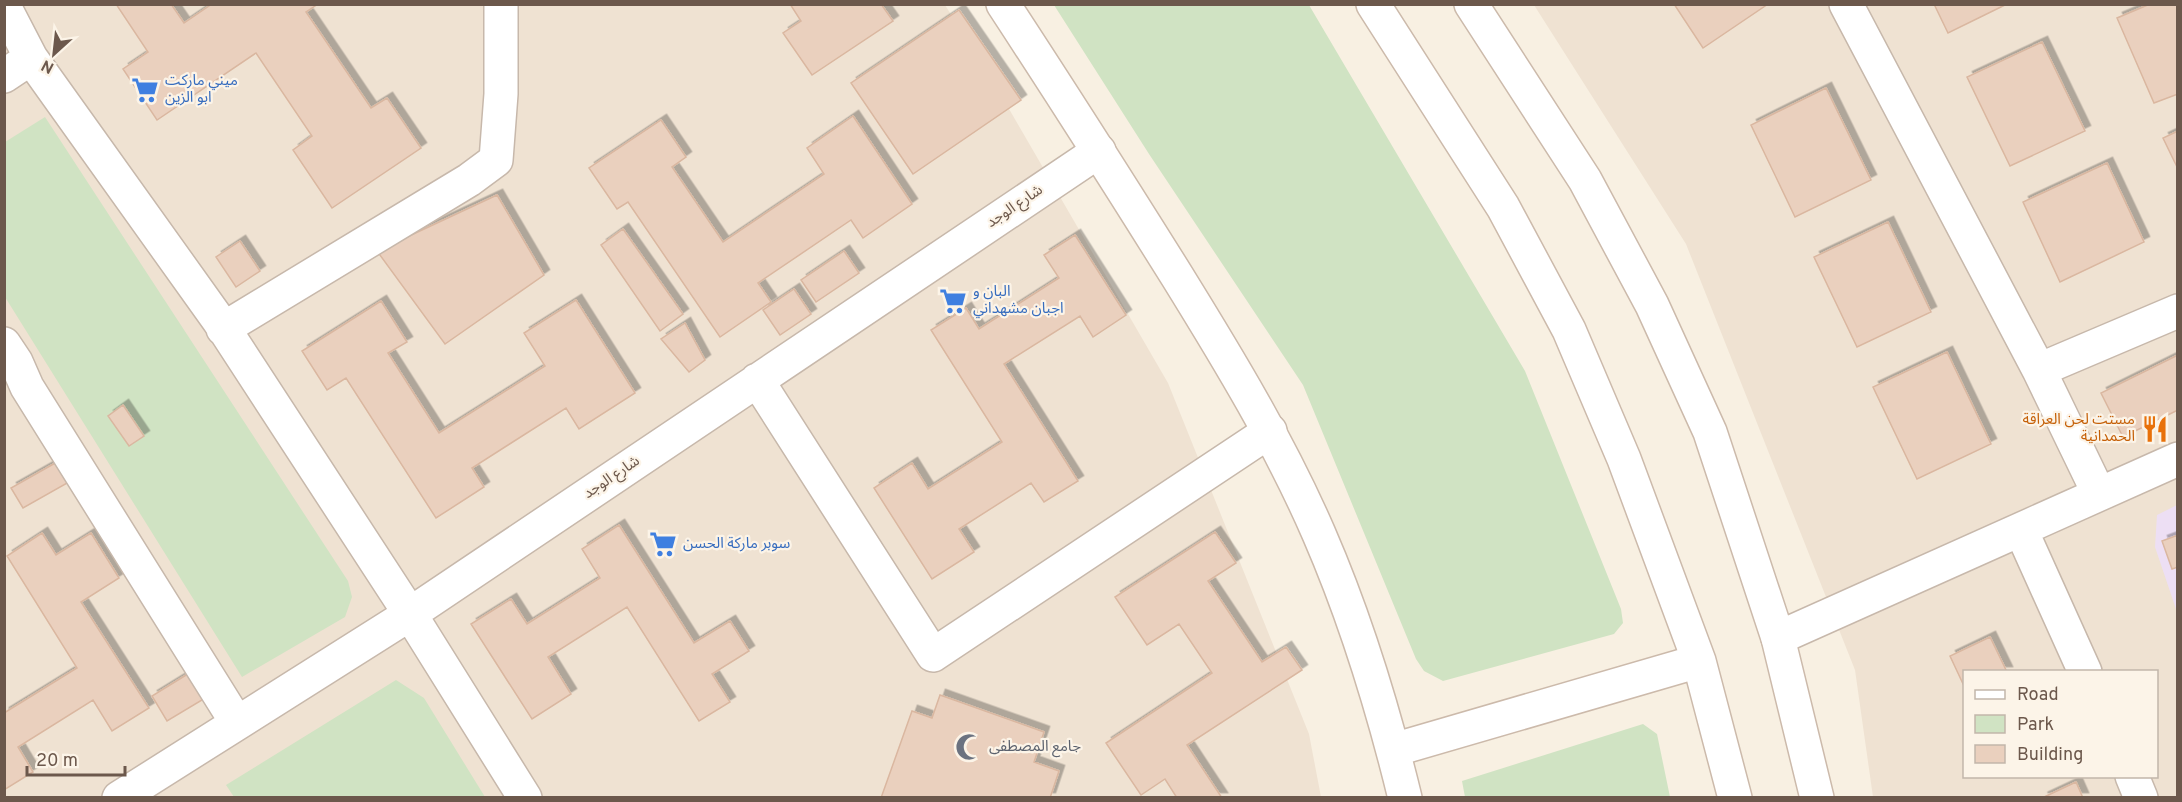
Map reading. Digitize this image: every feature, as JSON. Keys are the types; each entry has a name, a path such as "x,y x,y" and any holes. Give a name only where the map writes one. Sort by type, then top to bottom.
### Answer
{"street":[{"path":"224,328 469,180 496,160 501,94 501,4"},
{"path":"1003,4 1099,151 1235,369 1270,431 1323,545 1360,640 1406,798"},
{"path":"1373,4 1503,207 1569,330 1624,459 1699,661 1735,798"},
{"path":"1471,4 1585,180 1652,305 1710,432 1778,639 1817,798"},
{"path":"1846,4 2039,370 2099,494"},
{"path":"4,6 31,58 224,328 410,614 525,798"},
{"path":"4,76 31,58"},
{"name":"شارع الوجد","path":"119,798 410,614 1099,151"},
{"path":"2039,370 2178,311"},
{"path":"4,344 16,362 16,394 237,723"},
{"path":"757,380 933,654 1270,431"},
{"path":"1778,639 2178,459"},
{"path":"2021,530 2084,670"},
{"path":"1393,750 1699,661"},
{"path":"2132,778 2141,798"}],"shaded area":[{"path":"5,4 945,5 994,83 1168,383 1309,734 1321,797 5,798"},
{"path":"1534,5 2177,5 2177,797 1873,797 1855,670 1686,244"},
{"path":"2177,505 2177,612 2155,547 2157,515"}],"green space":[{"path":"1054,5 1309,5 1525,371 1621,609 1623,623 1614,634 1443,681 1424,671 1416,659 1303,385 1149,154"},
{"path":"45,117 348,581 352,597 345,617 242,677 5,297 5,142"},
{"path":"396,680 424,698 485,797 234,797 226,785"},
{"path":"1643,724 1657,734 1670,797 1465,797 1462,781"}],"building":[{"path":"116,4 171,4 184,23 212,4 318,4 306,12 371,108 387,98 421,148 332,208 293,150 312,136 256,53 157,120 123,69 148,52"},
{"path":"790,4 881,4 893,21 812,75 783,33 801,21"},
{"path":"1674,4 1768,4 1703,48"},
{"path":"1934,4 2007,4 1948,33"},
{"path":"2150,4 2178,4 2178,94 2154,103 2117,18"},
{"path":"959,10 1021,100 913,174 851,83"},
{"path":"2042,42 2085,131 2010,166 1967,77"},
{"path":"1826,88 1871,180 1795,217 1751,125"},
{"path":"853,116 912,204 863,238 851,220 758,283 771,302 720,337 628,202 617,209 589,168 661,120 686,157 672,167 723,242 824,174 807,148"},
{"path":"2178,131 2178,169 2163,138"},
{"path":"2107,163 2144,242 2060,282 2023,202"},
{"path":"497,195 544,275 445,344 377,251"},
{"path":"1888,222 1931,312 1857,347 1814,257"},
{"path":"623,229 683,314 660,331 601,245"},
{"path":"1075,235 1126,315 1093,337 1080,316 1004,364 1078,481 1044,502 1031,483 959,529 974,552 932,579 874,488 912,463 928,489 1002,442 931,330 966,308 979,329 1059,278 1044,255"},
{"path":"240,241 260,271 236,287 216,257"},
{"path":"844,251 859,273 816,302 801,280"},
{"path":"794,289 811,314 780,335 763,310"},
{"path":"576,300 635,393 579,429 566,408 472,468 484,487 436,518 346,378 327,390 302,351 381,301 407,342 388,353 439,433 545,366 524,333"},
{"path":"685,323 705,360 689,372 661,339"},
{"path":"1947,352 1991,444 1917,479 1873,387"},
{"path":"2178,355 2178,410 2123,437 2101,393"},
{"path":"123,405 144,436 129,446 108,416"},
{"path":"57,462 69,482 23,508 11,488"},
{"path":"619,525 694,643 730,621 749,651 712,674 730,702 699,721 627,607 548,657 571,694 532,719 471,624 511,599 527,624 600,578 582,549"},
{"path":"1215,532 1236,563 1208,581 1262,662 1286,647 1302,670 1187,745 1222,798 1177,798 1165,779 1141,795 1106,743 1212,673 1179,624 1147,645 1115,597"},
{"path":"42,533 56,555 91,533 119,578 81,602 149,708 112,731 93,700 18,747 33,772 4,790 4,713 77,668 7,556"},
{"path":"2178,535 2178,567 2172,569 2162,541"},
{"path":"1990,637 2006,670 1963,670 1963,684 1950,656"},
{"path":"191,672 207,697 167,721 152,696"},
{"name":"جامع المصطفى","path":"940,695 1044,732 1034,762 1059,771 1050,798 881,798 912,711 932,718"},
{"path":"2076,782 2083,798 2042,798"}],"place":[{"name":"ميني ماركت ابو الزين","path":"145,90"},
{"name":"البان و اجبان مشهداني","path":"953,301"},
{"name":"مستت لحن العراقة الحمدانية","path":"2155,429"},
{"name":"سوبر ماركة الحسن","path":"663,544"},
{"name":"جامع المصطفى","path":"969,747"}]}
